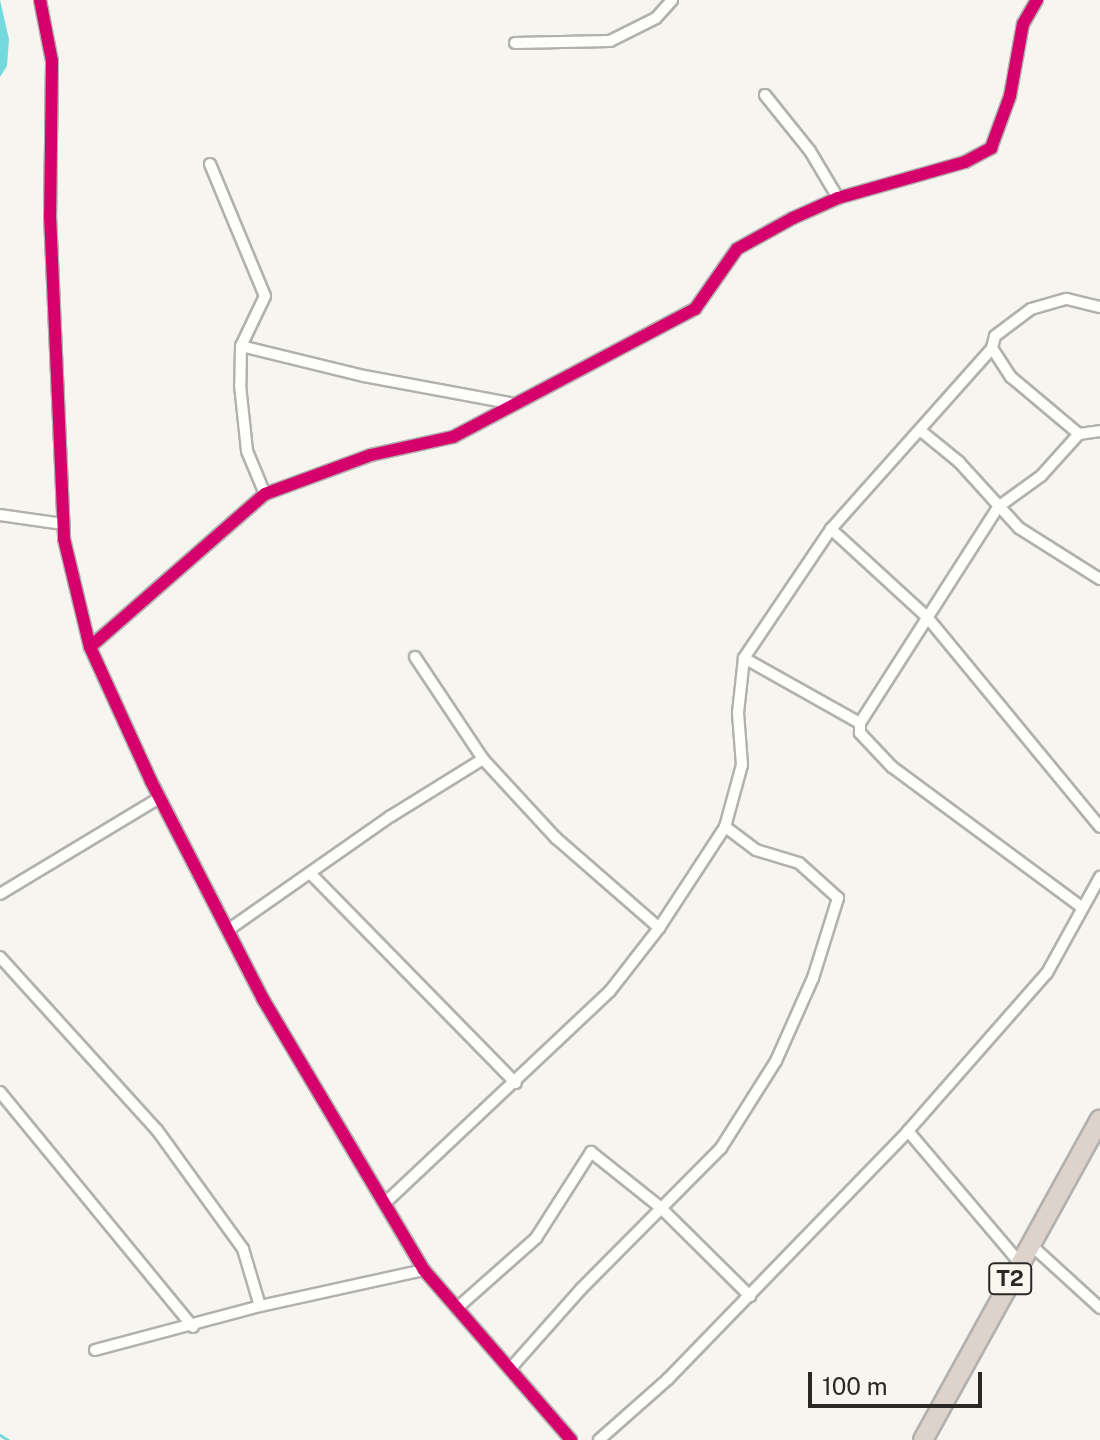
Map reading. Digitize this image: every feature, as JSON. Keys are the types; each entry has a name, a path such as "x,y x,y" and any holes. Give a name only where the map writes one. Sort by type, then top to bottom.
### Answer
{"highway":[{"name":"T2","path":"923,1440 1100,1120"}],"street":[{"path":"40,0 52,61 50,215 63,524 90,647 159,798 228,930 424,1270 571,1440"},
{"path":"515,43 610,41 656,18 672,0"},
{"path":"90,647 265,494 371,455 453,437 510,403 695,309 737,249 838,198 965,162 991,148 1010,96 1023,24 1037,0"},
{"path":"765,95 810,151 838,198"},
{"path":"210,164 265,296 241,346 247,451 265,494"},
{"path":"385,1203 516,1083 610,991 659,928 725,827 742,765 738,713 744,658 831,529 921,431 942,399 992,348 995,336 1031,309 1067,299 1100,307"},
{"path":"241,346 364,376 510,403"},
{"path":"992,348 1011,377 1079,434"},
{"path":"921,431 959,462 1019,528 1100,579"},
{"path":"1080,906 892,767 860,733 860,723 998,507 1041,476 1079,434 1100,431"},
{"path":"0,515 63,524"},
{"path":"831,529 927,617 1100,827"},
{"path":"415,657 483,759 556,838 659,928"},
{"path":"744,658 860,723"},
{"path":"228,930 483,759"},
{"path":"0,894 159,798"},
{"path":"510,1369 660,1207 721,1148 776,1061 813,978 838,898 799,863 756,850 725,827"},
{"path":"310,873 516,1083"},
{"path":"599,1440 750,1296 908,1131 1047,973 1080,906 1100,877"},
{"path":"0,957 157,1130 243,1249 260,1306"},
{"path":"0,1092 193,1327"},
{"path":"908,1131 1019,1262"},
{"path":"457,1308 536,1238 591,1152 660,1207 750,1296"},
{"path":"1030,1244 1100,1308"},
{"path":"95,1350 193,1327 260,1306 424,1270"}],"water":[{"path":"0,0 9,39 7,66 0,77"}],"waterway":[{"path":"0,1435 8,1440"}],"cycle path":[{"path":"40,0 52,61 50,215 64,539 90,647 151,781 263,999 424,1270 571,1440"},
{"path":"90,647 265,494 371,455 453,437 695,309 737,249 793,218 838,198 965,162 991,148 1010,96 1023,24 1037,0"}]}
